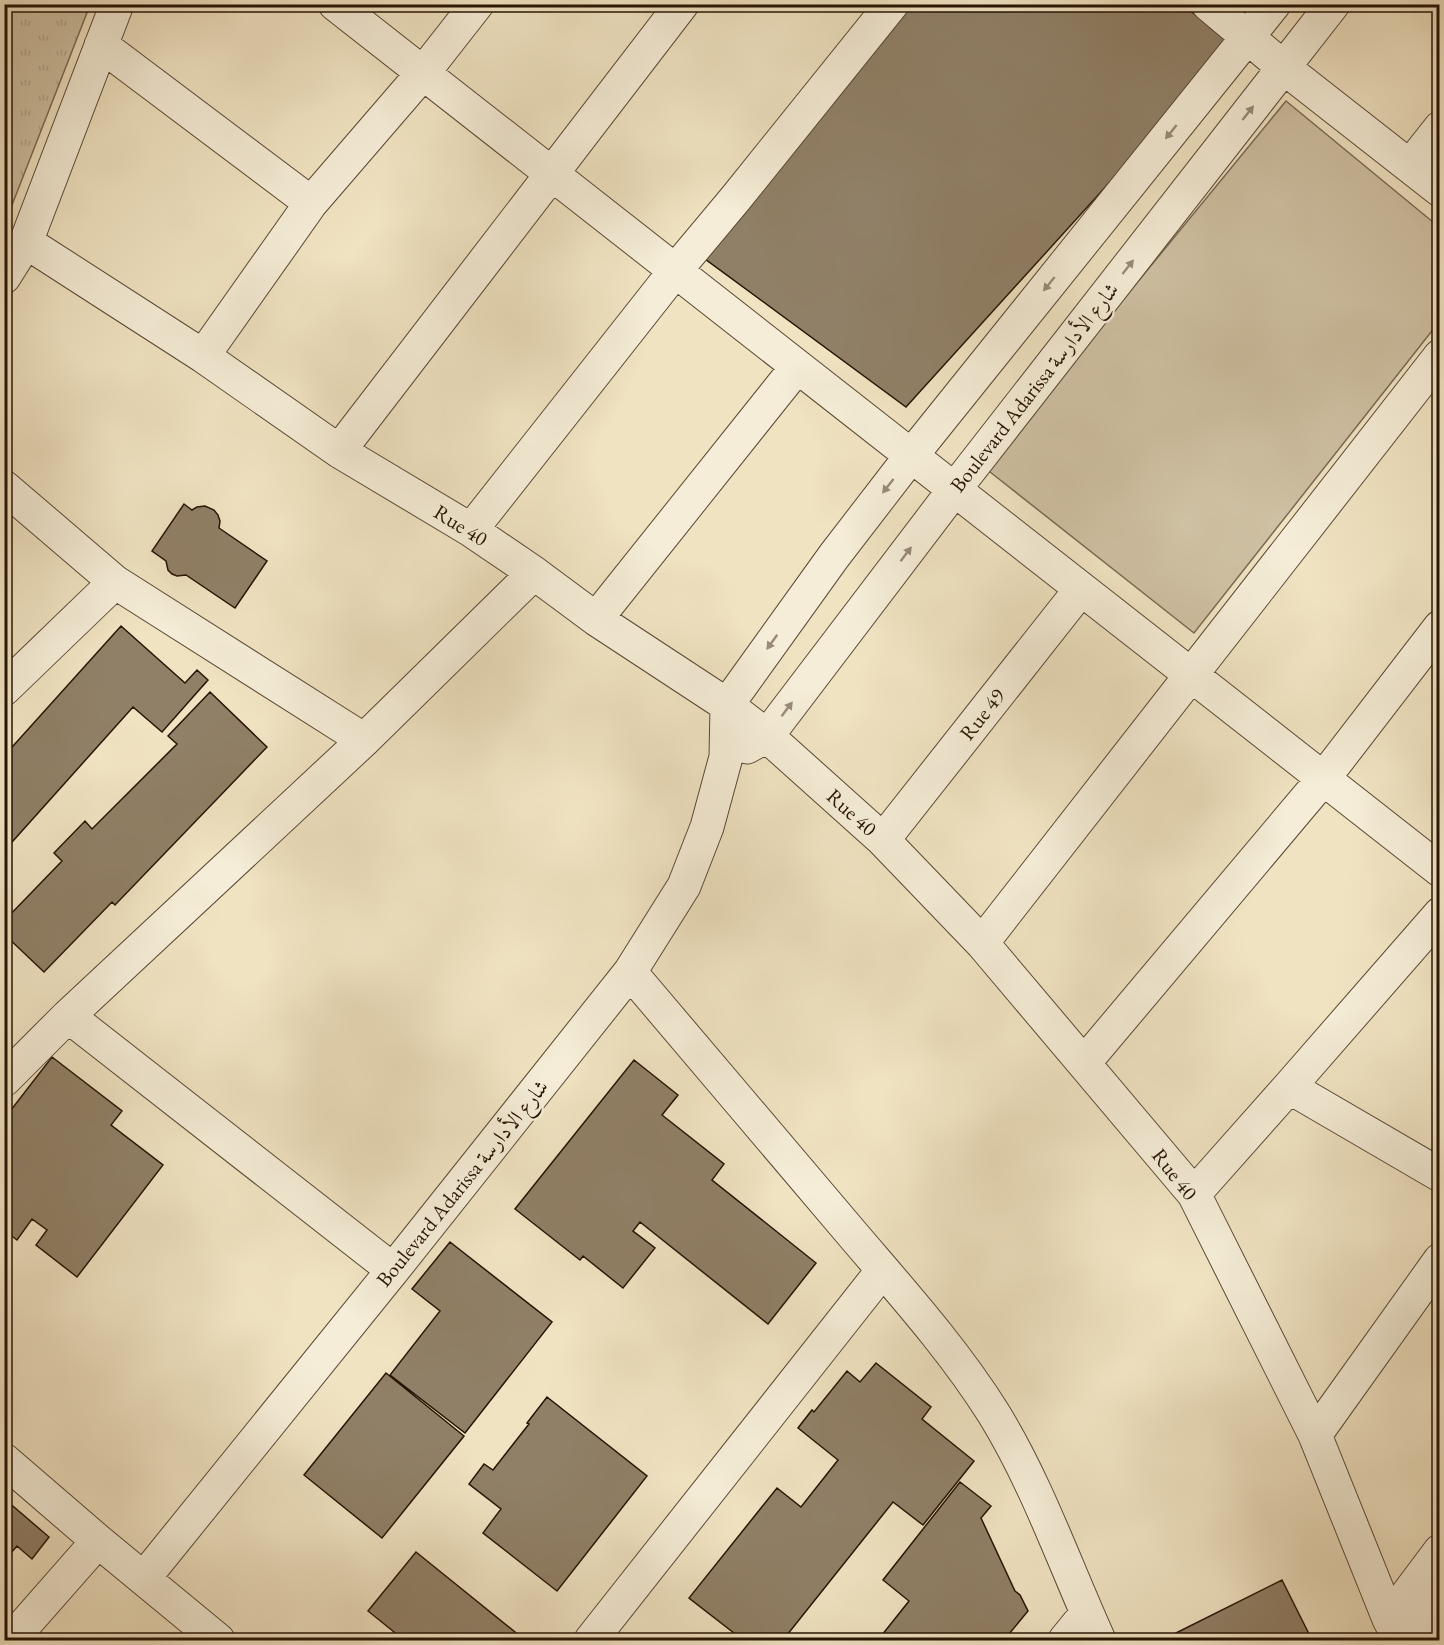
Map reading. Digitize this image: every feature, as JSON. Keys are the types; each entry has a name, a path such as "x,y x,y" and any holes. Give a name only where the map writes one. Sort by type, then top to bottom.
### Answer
{"street":[{"path":"4,277 26,242 117,4"},
{"path":"335,4 1440,870"},
{"path":"203,356 311,204 423,73 477,4"},
{"path":"339,451 682,4"},
{"path":"471,530 675,271 892,4"},
{"path":"1208,4 1283,67 1440,190"},
{"path":"727,705 834,556 911,456 1274,4"},
{"name":"Boulevard Adarissa شارع الأدارسة","path":"726,757 767,736 954,490 1333,4"},
{"path":"101,45 311,204"},
{"path":"1410,166 1440,128"},
{"name":"Rue 40","path":"26,242 203,356 339,451 471,530 596,619 727,705 767,736 883,840 982,943 1194,1194 1315,1435 1397,1635"},
{"path":"982,943 1440,356"},
{"path":"596,619 797,367"},
{"path":"4,487 115,582 364,740"},
{"path":"4,1080 68,1016 364,740 534,573"},
{"path":"4,689 115,582"},
{"name":"Rue 49","path":"883,840 1081,589"},
{"path":"1084,1063 1323,778 1440,627"},
{"name":"Boulevard Adarissa شارع الأدارسة","path":"144,1578 630,972 684,886 707,827 726,757 727,705"},
{"path":"1194,1194 1440,914"},
{"path":"630,972 959,1362 994,1415 1054,1535 1093,1627 1065,1641"},
{"path":"68,1016 393,1270"},
{"path":"1289,1087 1440,1175"},
{"path":"1315,1435 1440,1260"},
{"path":"591,1641 883,1270"},
{"path":"4,1460 218,1641"},
{"path":"11,1641 98,1541"},
{"path":"1397,1635 1440,1551"},
{"path":"1397,1635 1440,1599"}],"green space":[{"path":"4,5 90,5 5,223"},
{"path":"1286,101 1439,227 1439,322 1194,633 985,468"}],"building":[{"path":"901,4 1180,4 1236,43 906,407 701,256"},
{"path":"184,504 192,510 205,506 214,510 220,521 219,528 267,561 235,608 186,575 172,574 168,570 166,561 152,551"},
{"path":"121,626 185,683 197,670 208,680 162,732 133,707 4,851 4,756"},
{"path":"210,692 267,747 115,905 112,902 44,972 4,934 4,921 62,861 54,853 85,821 92,829 177,744 168,736"},
{"path":"52,1057 122,1111 111,1125 163,1165 77,1277 36,1245 47,1230 32,1219 17,1240 4,1230 4,1119"},
{"path":"634,1060 678,1095 662,1115 724,1164 712,1180 816,1263 768,1324 640,1222 633,1231 655,1248 623,1288 583,1256 580,1260 515,1209"},
{"path":"450,1242 552,1322 465,1433 390,1375 440,1311 412,1289"},
{"path":"876,1363 931,1407 922,1419 974,1461 923,1525 893,1502 783,1640 743,1640 689,1598 777,1488 801,1507 838,1460 798,1428 847,1371 860,1382"},
{"path":"386,1373 464,1436 382,1538 304,1475"},
{"path":"547,1397 647,1476 557,1591 483,1533 501,1509 469,1484 484,1464 493,1470"},
{"path":"960,1482 991,1506 981,1518 1015,1591 1020,1595 1028,1611 1004,1640 878,1640 909,1601 883,1580"},
{"path":"7,1501 49,1537 32,1559 17,1546 4,1561 4,1504"},
{"path":"416,1552 520,1636 516,1640 404,1640 368,1611"},
{"path":"1282,1580 1310,1636 1307,1640 1162,1640"}]}
